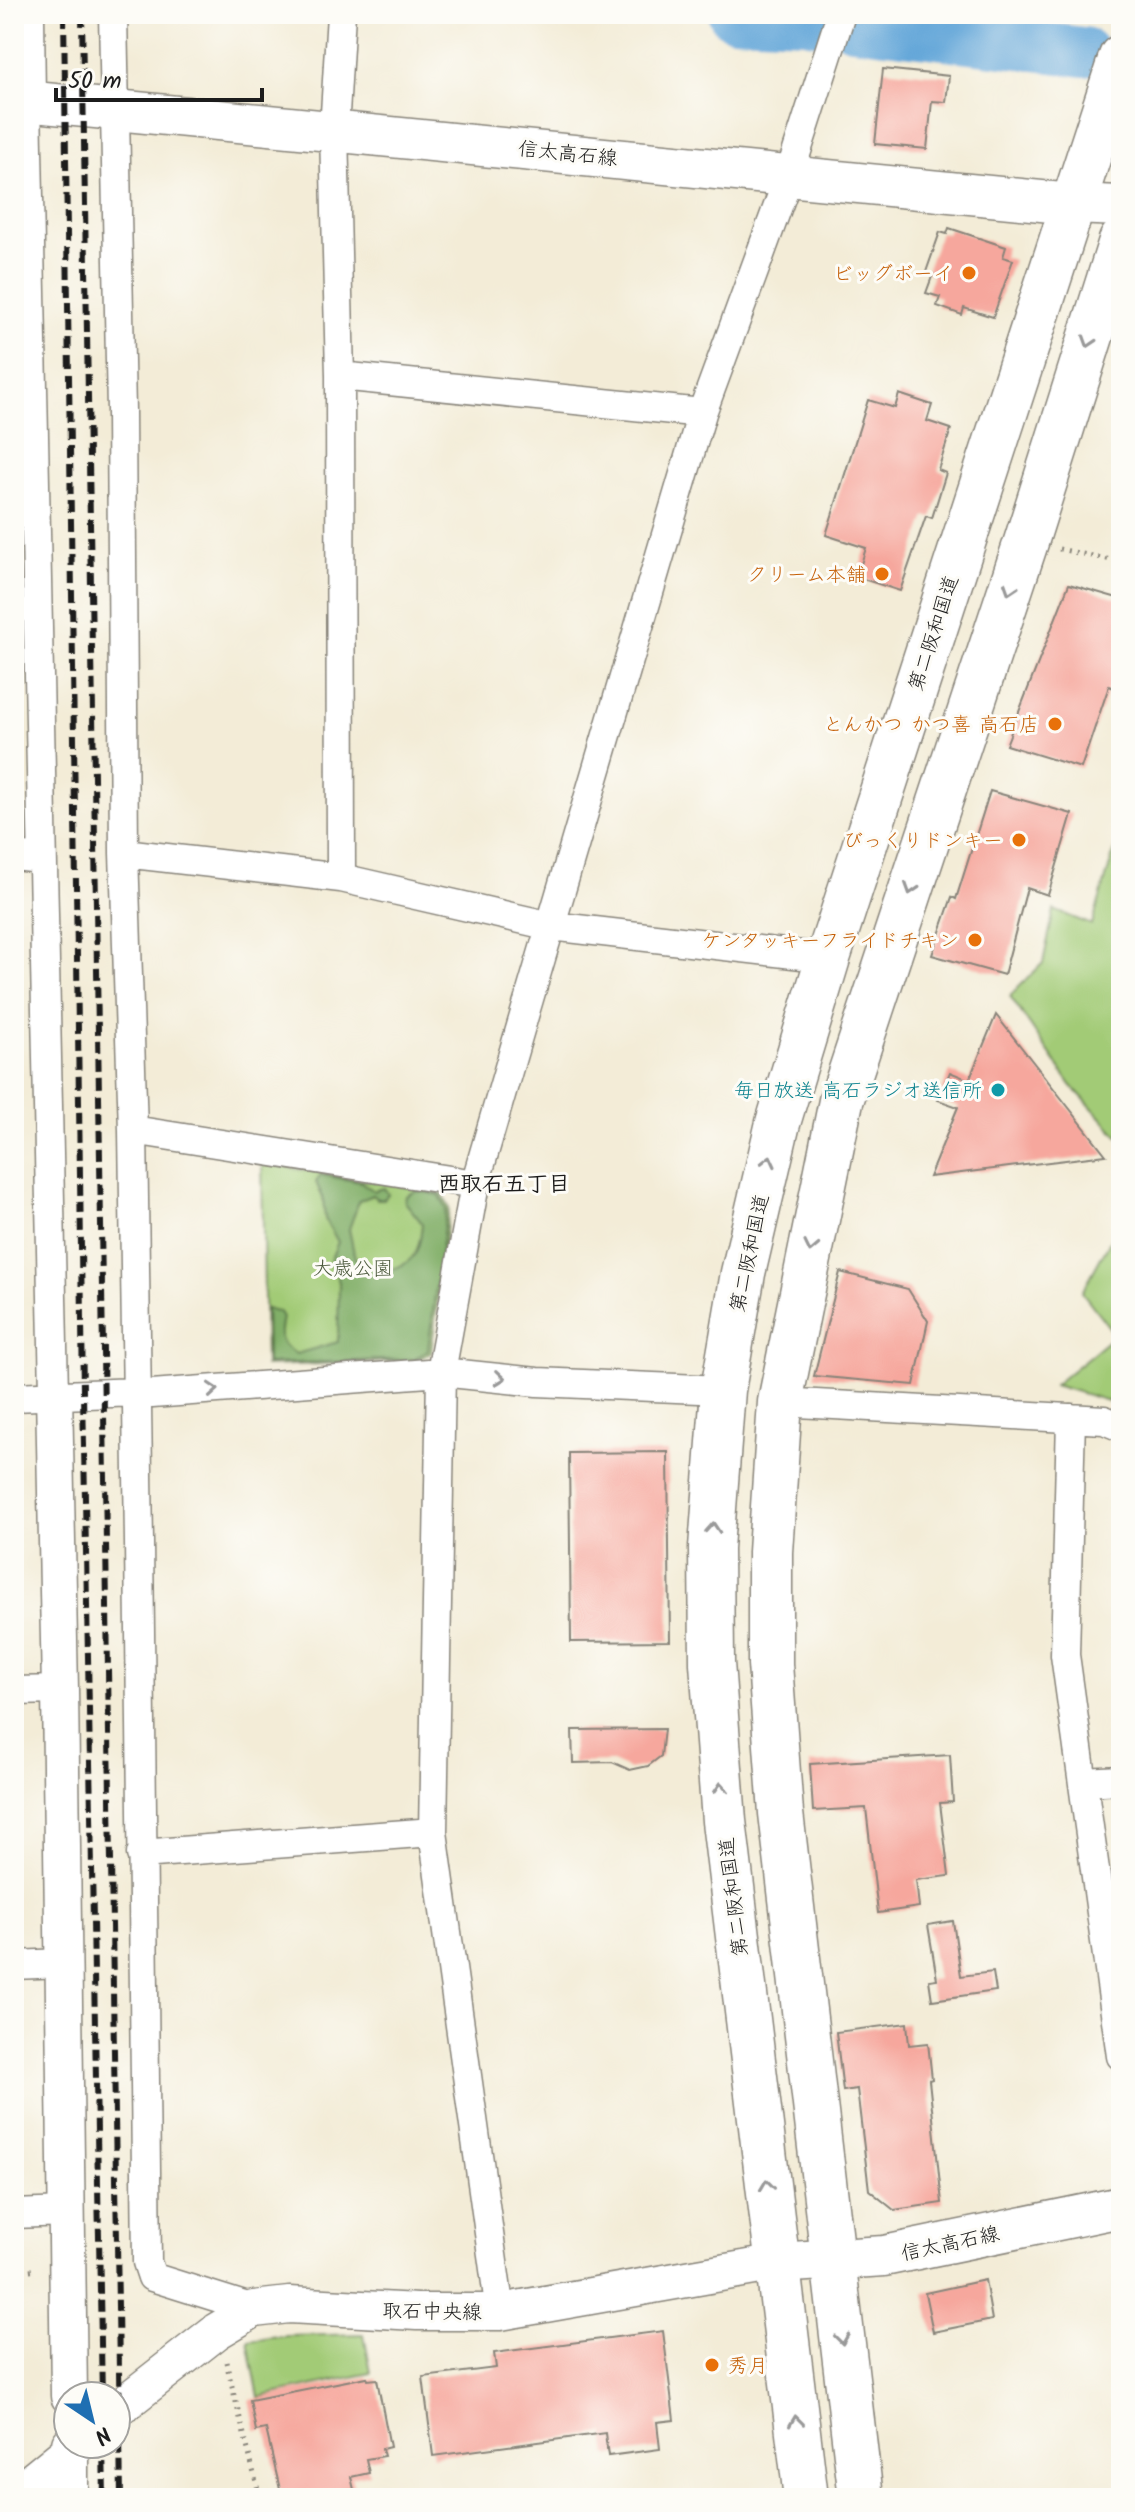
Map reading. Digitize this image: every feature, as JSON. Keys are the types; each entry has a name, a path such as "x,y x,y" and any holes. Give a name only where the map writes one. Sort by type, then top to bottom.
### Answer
{"highway":[{"name":"第二阪和国道","path":"806,2498 725,1836 712,1663 711,1548 723,1390 743,1273 778,1123 828,958 1121,57"},
{"path":"861,2498 781,1813 770,1664 770,1552 780,1402 841,1101 1026,542 1121,241"}],"main road":[{"name":"信太高石線","path":"20,100 1072,204 1121,206"},
{"name":"信太高石線","path":"777,2263 884,2256 1121,2207"}],"street":[{"path":"26,14 20,100 27,857 54,1393 69,2380"},
{"path":"113,14 121,396 124,853 133,1130 147,2262 152,2277 254,2309"},
{"path":"341,14 334,130 340,376 341,878"},
{"path":"500,2312 433,1832 441,1372 475,1184 702,413 789,176 841,14"},
{"path":"340,376 702,413"},
{"path":"124,853 341,878 551,926 828,958"},
{"path":"133,1130 475,1184"},
{"path":"14,1397 54,1393 152,1394 441,1372 552,1383 723,1390"},
{"path":"780,1402 1104,1420 1121,1427"},
{"path":"1071,1418 1065,1655 1121,2056"},
{"path":"14,1691 60,1690"},
{"path":"1083,1782 1121,1780"},
{"path":"141,1854 433,1832"},
{"path":"14,1965 63,1963"},
{"path":"14,2214 66,2212"},
{"name":"取石中央線","path":"132,2397 217,2331 254,2309 289,2305 417,2312 500,2312 777,2263"},
{"path":"14,2496 56,2460"},
{"path":"70,2498 72,2460"}],"path":[{"path":"1026,542 1121,562"},
{"path":"217,2331 260,2498"}],"green space":[{"path":"1121,828 1121,1139 1071,1085 1010,996 1043,963 1054,910 1092,925"},
{"name":"大歳公園","path":"262,1163 442,1193 449,1208 431,1352 416,1361 265,1366"},
{"path":"321,1175 361,1182 374,1191 384,1188 388,1194 384,1199 372,1195 359,1201 349,1229 355,1258 377,1268 401,1266 418,1248 422,1223 405,1202 406,1196 416,1191 440,1195 446,1209 428,1350 415,1359 267,1364 266,1309 278,1311 282,1317 280,1339 285,1347 296,1354 338,1342 339,1282 330,1261 338,1242 325,1219 323,1198 316,1182"},
{"path":"1121,1221 1121,1405 1054,1385 1115,1335 1082,1292"},
{"path":"364,2334 371,2373 259,2397 248,2341 286,2336"}],"building":[{"path":"883,69 949,76 946,102 932,101 927,149 875,144"},
{"name":"ビッグボーイ","path":"949,228 1006,247 1003,257 1013,260 993,317 964,308 962,315 937,306 940,297 926,293 933,274 926,272 940,232 947,234"},
{"path":"899,394 932,405 927,421 951,429 938,470 946,473 932,518 926,516 900,591 857,577 866,548 826,535 868,400 895,408"},
{"path":"1069,584 1121,599 1121,691 1109,686 1081,768 1006,745"},
{"path":"990,791 1072,814 1048,895 1027,888 1004,975 932,955 952,897 956,899"},
{"name":"毎日放送 高石ラジオ送信所","path":"996,1015 1106,1155 929,1177 958,1107 938,1100 950,1072 969,1080"},
{"path":"840,1272 908,1289 928,1321 914,1385 814,1376"},
{"path":"668,1452 670,1641 571,1642 569,1453"},
{"path":"664,1729 661,1756 648,1766 630,1770 612,1762 573,1763 572,1730"},
{"path":"950,1755 953,1802 940,1803 949,1876 916,1880 919,1907 878,1913 866,1808 813,1811 810,1764"},
{"path":"953,1921 961,1976 993,1972 996,1991 932,2000 929,1980 937,1979 928,1925"},
{"path":"907,2023 909,2045 928,2043 942,2203 894,2210 869,2190 857,2089 843,2091 836,2032"},
{"path":"985,2280 992,2320 933,2332 925,2293"},
{"path":"663,2331 674,2420 657,2422 660,2449 608,2456 605,2433 433,2456 423,2377 496,2368 494,2353"},
{"path":"367,2377 368,2380 377,2379 390,2447 382,2449 384,2456 366,2459 369,2473 351,2477 356,2498 282,2498 266,2429 256,2431 250,2400"}],"waterway":[{"path":"733,14 820,20"},
{"path":"853,24 1084,52"}],"railway":[{"path":"64,14 83,1393 102,2380"},
{"path":"82,14 121,2498"},
{"path":"103,2460 104,2498"}],"place":[{"name":"ビッグボーイ","path":"969,273"},
{"name":"クリーム本舗","path":"882,574"},
{"name":"とんかつ かつ喜 高石店","path":"1055,724"},
{"name":"びっくりドンキー","path":"1019,840"},
{"name":"ケンタッキーフライドチキン","path":"975,940"},
{"name":"毎日放送 高石ラジオ送信所","path":"998,1090"},
{"name":"秀月","path":"712,2365"}],"district":[{"name":"西取石五丁目","path":"504,1183"}]}
